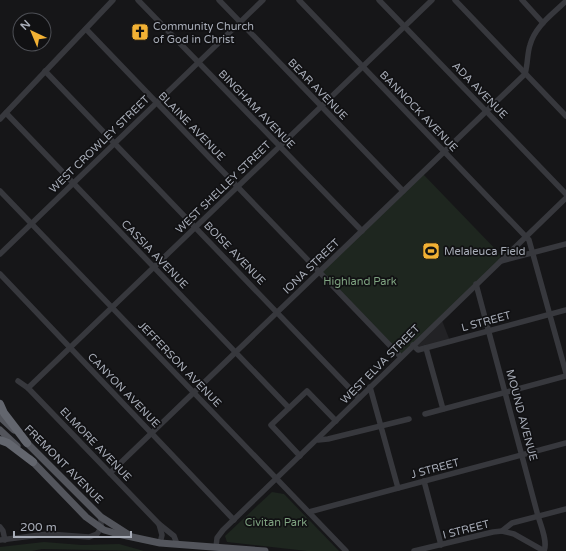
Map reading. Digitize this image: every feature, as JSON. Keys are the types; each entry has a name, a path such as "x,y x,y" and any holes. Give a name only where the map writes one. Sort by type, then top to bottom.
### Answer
{"highway":[{"path":"0,404 4,414 27,443"},
{"path":"0,440 8,443 33,462"}],"main road":[{"name":"FREMONT AVENUE","path":"0,417 101,517 134,538"},
{"name":"FREMONT AVENUE","path":"0,430 79,510 101,528 118,534 160,543 266,551"}],"street":[{"path":"0,119 113,0"},
{"name":"BINGHAM AVENUE","path":"138,0 362,231"},
{"name":"BEAR AVENUE","path":"219,0 403,191"},
{"name":"WEST CROWLEY STREET","path":"0,254 263,0"},
{"name":"BANNOCK AVENUE","path":"299,0 526,236"},
{"name":"ADA AVENUE","path":"379,0 566,194"},
{"name":"WEST SHELLEY STREET","path":"28,388 432,0"},
{"path":"455,0 566,116"},
{"path":"522,0 543,22"},
{"path":"525,74 530,45 538,29 543,22 566,1"},
{"name":"BLAINE AVENUE","path":"86,29 401,357"},
{"name":"BOISE AVENUE","path":"45,71 360,398"},
{"name":"IONA STREET","path":"110,473 525,74"},
{"name":"CASSIA AVENUE","path":"6,113 289,408"},
{"name":"JEFFERSON AVENUE","path":"0,191 276,480 346,551"},
{"name":"WEST ELVA STREET","path":"212,547 217,538 234,520 566,198"},
{"path":"526,236 533,252 566,373"},
{"path":"500,261 566,244"},
{"name":"CANYON AVENUE","path":"0,274 234,520"},
{"name":"MOUND AVENUE","path":"476,284 545,542 546,548 544,551"},
{"name":"L STREET","path":"413,345 418,350 566,310"},
{"path":"426,348 443,409"},
{"path":"425,414 566,376"},
{"name":"ELMORE AVENUE","path":"18,381 28,388 159,524 174,536 177,544"},
{"path":"370,387 398,488"},
{"path":"300,456 271,426 289,408 307,391 336,421"},
{"path":"318,440 328,439 409,419"},
{"name":"J STREET","path":"309,512 566,443"},
{"path":"424,480 441,545"},
{"name":"I STREET","path":"416,551 502,531 512,523 566,509"},
{"path":"0,527 3,531 2,540 48,534 89,538 97,534 101,528 101,517"},
{"path":"159,524 162,535 160,543"},
{"path":"502,531 514,534 544,551"}],"shaded area":[{"path":"441,318 450,341 418,350 413,345"}],"green space":[{"name":"Melaleuca Field","path":"422,173 500,254 500,261 401,357 319,272"},
{"name":"Civitan Park","path":"272,492 284,494 339,551 307,551 227,542 225,536"},
{"path":"44,542 82,545 119,544 144,551 42,549 32,551 0,551 0,547"}],"place":[{"name":"Community Church of God in Christ","path":"140,32"},
{"name":"Melaleuca Field","path":"431,251"}],"park label":[{"name":"Highland Park","path":"360,281"}]}
